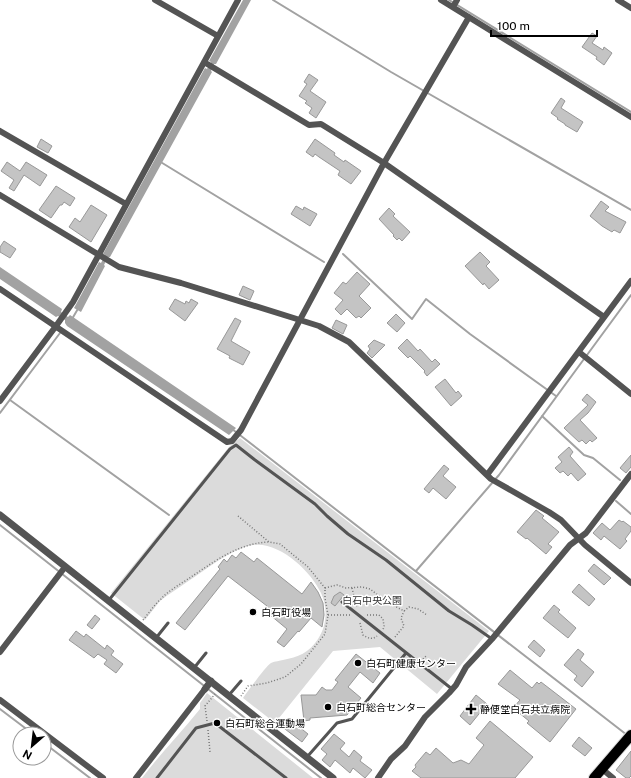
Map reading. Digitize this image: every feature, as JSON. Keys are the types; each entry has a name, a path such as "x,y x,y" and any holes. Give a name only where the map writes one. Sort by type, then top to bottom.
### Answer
{"highway":[{"path":"594,778 601,768 631,735"}],"street":[{"path":"155,0 218,36"},
{"path":"0,400 56,326 102,258 126,204 208,65 218,36 238,0"},
{"path":"442,0 455,3 469,17 631,117"},
{"path":"618,0 631,8"},
{"path":"0,289 227,442 232,441 241,430 384,163 469,17"},
{"path":"208,65 310,125 321,124 384,163 604,317"},
{"path":"0,131 126,204"},
{"path":"0,195 119,267 181,283 300,320 324,329 349,342 380,370 491,479 561,520 594,554 631,583"},
{"path":"491,479 550,391 583,356 604,317 631,281"},
{"path":"583,356 631,394"},
{"path":"378,778 391,759 412,739 432,709 450,693 466,667 492,639 570,545 586,533 631,474"},
{"path":"0,514 62,572 109,600 194,668 208,685 229,696 333,778"},
{"path":"0,652 62,572"},
{"path":"136,778 208,685"},
{"path":"0,700 103,778"},
{"path":"601,768 613,778"}],"lane":[{"path":"109,600 113,593 230,449 236,445 254,460 315,504 348,534 386,560 449,611 492,639"},
{"path":"342,602 452,689"},
{"path":"156,638 168,623"},
{"path":"194,668 206,653"},
{"path":"307,757 337,723 352,719 406,653"},
{"path":"229,696 241,681"},
{"path":"157,778 196,728 215,723 286,778"}],"path":[{"path":"238,516 268,542"},
{"path":"143,620 160,599 232,551 256,542 280,544 308,567 325,588 328,615 325,634 301,664 285,677 267,683 248,686 239,697"},
{"path":"325,588 337,585 346,588 362,586 370,589 387,602 404,611"},
{"path":"392,642 404,626 401,618 404,611 409,607 418,609 427,615"}],"green space":[{"name":"白石中央公園","path":"240,438 489,631 437,694 380,647 333,651 275,723 243,698 271,663 298,656 311,648 321,634 325,622 325,604 316,584 302,567 293,559 273,548 263,545 253,545 244,547 227,555 163,598 145,620 111,593 229,447"},
{"name":"白石町総合運動場","path":"207,693 313,778 142,778 200,709 200,703"}],"shaded area":[{"path":"243,0 251,0 216,64 214,64 211,71 212,72 110,257 108,257 104,265 105,266 81,312 74,308 99,262 101,263 105,255 103,254 205,68 207,69 211,62 209,61"},
{"path":"0,267 62,309 61,312 68,317 70,315 236,428 229,435 67,326 65,320 58,316 56,317 0,279"}],"building":[{"path":"592,33 597,36 592,43 603,50 604,47 612,53 604,65 596,59 597,57 582,47"},
{"path":"309,74 318,80 310,91 326,102 316,118 309,113 312,108 305,103 307,101 299,96 307,84 304,82"},
{"path":"561,98 565,101 561,108 583,122 577,132 565,125 551,113"},
{"path":"41,139 52,146 48,153 37,147"},
{"path":"315,139 335,153 334,155 344,162 345,160 361,171 351,184 338,175 340,171 315,154 313,157 306,152"},
{"path":"7,162 20,171 26,162 47,175 40,186 24,175 14,191 9,188 14,180 1,171"},
{"path":"56,186 75,198 70,206 64,202 60,205 51,218 39,210"},
{"path":"601,201 609,207 605,211 626,222 620,233 614,230 612,232 590,216"},
{"path":"91,205 107,215 91,242 69,227 75,218 80,222"},
{"path":"296,206 303,210 304,207 317,214 310,226 291,214"},
{"path":"389,208 395,214 393,216 410,232 402,241 399,238 397,240 379,219"},
{"path":"4,241 16,249 10,258 0,252 0,247"},
{"path":"480,252 490,262 486,266 499,280 489,289 484,283 483,285 465,266"},
{"path":"357,272 370,284 359,296 371,308 361,318 359,316 356,318 347,309 341,315 335,309 343,300 334,293 343,282 346,284"},
{"path":"243,286 254,291 250,300 239,295"},
{"path":"175,299 185,304 186,301 189,303 191,299 198,303 185,321 169,309"},
{"path":"396,314 405,323 397,332 387,323"},
{"path":"235,318 241,321 231,341 250,352 243,365 229,358 230,356 217,349"},
{"path":"336,320 347,325 343,334 332,328"},
{"path":"407,339 418,351 420,349 432,362 435,359 440,364 427,376 424,372 425,371 410,356 408,358 398,348"},
{"path":"374,340 385,345 372,358 367,353 370,349 368,346"},
{"path":"445,379 456,393 458,391 462,396 451,406 435,387"},
{"path":"587,394 596,402 588,413 580,420 597,438 592,442 590,440 586,444 582,440 579,442 564,428 588,405 582,400"},
{"path":"569,447 573,452 570,456 586,474 578,481 571,473 568,476 563,471 560,473 555,468 562,462 558,457"},
{"path":"631,455 631,467 626,473 620,468"},
{"path":"444,465 449,469 443,476 456,487 446,499 433,488 429,493 424,489"},
{"path":"536,510 544,516 542,518 559,532 548,544 552,547 546,554 527,538 526,539 517,532"},
{"path":"619,520 631,527 631,531 625,539 627,541 620,549 604,536 601,540 593,533 602,523 610,530"},
{"path":"241,552 254,562 257,558 302,594 311,582 323,603 324,615 322,627 311,618 284,647 277,642 287,629 264,610 267,606 228,576 185,630 176,623 220,569 218,567 224,559 227,562 232,555 236,558"},
{"path":"594,564 611,578 604,585 588,571"},
{"path":"579,584 595,599 589,606 572,592"},
{"path":"340,592 344,595 335,606 331,603 334,596"},
{"path":"554,605 560,610 558,612 576,628 568,638 543,618"},
{"path":"95,615 100,619 92,629 87,625"},
{"path":"76,631 84,637 86,634 105,649 107,645 114,651 111,655 123,664 116,673 104,664 107,660 98,654 94,658 69,640"},
{"path":"534,640 545,650 540,657 528,647"},
{"path":"578,649 584,654 580,660 594,672 582,687 574,680 577,676 564,665"},
{"name":"白石町総合センター","path":"356,654 380,673 373,683 360,672 348,687 361,698 347,715 310,718 310,720 304,721 301,695 316,695 322,687 326,690 332,690 338,682 335,680"},
{"path":"510,670 532,688 537,682 539,684 541,682 576,709 550,742 527,723 529,721 513,708 520,700 498,684"},
{"path":"476,695 487,704 470,725 460,716"},
{"path":"288,718 308,734 302,742 281,726"},
{"path":"490,721 533,757 515,778 421,778 412,771 426,752 430,755 436,748 453,763 461,760 469,764 484,745 476,738"},
{"path":"334,734 345,743 340,749 349,757 354,750 362,757 360,761 372,770 365,778 353,768 350,773 335,760 330,767 322,760 327,754 321,749"},
{"path":"579,737 592,748 585,756 572,746"},
{"path":"631,751 631,776 626,778 616,770"}],"waterway":[{"path":"273,0 391,72 631,210"},
{"path":"449,0 631,112"},
{"path":"159,161 324,262"},
{"path":"343,254 412,319 426,299 470,334 556,396"},
{"path":"587,355 631,295"},
{"path":"72,319 79,307"},
{"path":"0,413 60,333"},
{"path":"416,571 499,475 584,359"},
{"path":"10,400 169,515"},
{"path":"542,416 584,455 593,458 620,480"},
{"path":"232,429 627,735"},
{"path":"616,501 631,514"},
{"path":"0,525 321,778"},
{"path":"0,709 22,726"},
{"path":"52,749 90,778"}],"place":[{"name":"白石町役場","path":"253,612"},
{"name":"白石町健康センター","path":"358,663"},
{"name":"白石町総合センター","path":"328,707"},
{"name":"静便堂白石共立病院","path":"471,709"},
{"name":"白石町総合運動場","path":"217,723"}]}
